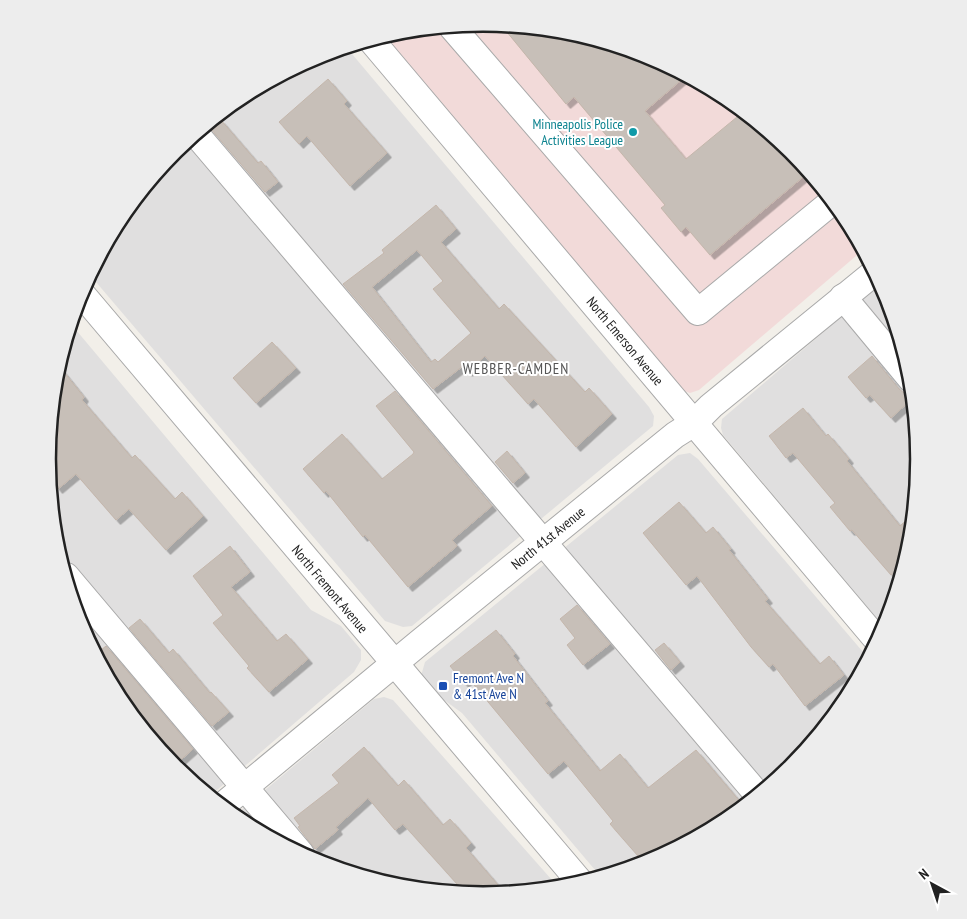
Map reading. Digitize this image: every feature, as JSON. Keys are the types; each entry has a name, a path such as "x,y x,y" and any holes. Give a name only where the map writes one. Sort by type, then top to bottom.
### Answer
{"street":[{"path":"457,33 698,312 827,206"},
{"name":"North Emerson Avenue","path":"376,46 872,634"},
{"path":"201,139 754,790"},
{"name":"North 41st Avenue","path":"228,801 675,435 694,423 711,406 869,277"},
{"path":"843,298 900,366"},
{"name":"North Fremont Avenue","path":"87,300 574,876"},
{"path":"76,588 289,839"}],"shaded area":[{"path":"456,33 511,33 567,41 621,55 672,77 721,104 765,138 805,178 839,222 858,255 699,390 690,393 679,389 389,44"},
{"path":"352,53 649,407 654,416 653,426 412,626 403,627 385,621 96,282 128,222 162,178 202,138 246,104 270,90 320,65"},
{"path":"874,289 888,322 902,376 910,432 911,460 907,515 902,543 888,597 879,621 723,435 721,428 722,419"},
{"path":"76,331 311,610 341,626 361,650 361,660 354,672 215,791 202,781 162,741 128,697 101,648 79,597 65,543 57,487 57,432 65,376"},
{"path":"690,453 698,459 864,653 839,697 805,741 765,781 721,815 697,829 647,854 596,871 462,713 429,689 421,676 425,662 678,455"},
{"path":"384,697 393,700 552,881 511,886 456,886 428,883 373,872 320,854 270,829 240,811 374,699"}],"building":[{"name":"Minneapolis Police Activities League","path":"508,33 539,36 594,47 647,65 680,81 645,111 686,159 737,117 765,138 804,177 710,255 686,227 681,232 661,208 665,205 574,97 566,104"},
{"path":"328,79 347,101 344,104 387,153 350,186 307,136 299,144 279,122"},
{"path":"223,122 258,163 261,161 278,182 265,192 212,130"},
{"path":"436,205 456,229 441,242 499,309 504,304 585,392 589,388 612,414 576,447 534,399 528,404 485,356 468,372 463,366 433,389 343,284 384,253 382,250","holes":["417,250 443,281 433,289 471,333 438,362 435,359 431,362 372,287"]},
{"path":"272,342 296,368 256,403 233,378"},
{"path":"872,356 899,389 905,394 907,404 891,418 870,395 866,398 848,377"},
{"path":"65,374 84,397 82,400 132,458 135,455 175,499 182,492 203,516 166,550 129,509 116,520 76,474 58,489 57,432"},
{"path":"395,391 492,506 452,540 457,546 408,587 365,535 363,537 326,491 324,493 303,469 342,434 382,479 413,454 414,452 376,406"},
{"path":"803,408 826,436 828,434 849,459 847,461 900,526 906,520 896,571 891,575 830,507 835,503 793,453 786,458 769,436"},
{"path":"507,451 525,473 513,483 495,462"},
{"path":"679,502 706,533 713,527 768,599 765,601 820,664 829,656 844,675 805,706 773,664 769,667 751,647 697,576 686,585 643,533"},
{"path":"230,546 250,572 231,587 277,641 286,634 308,659 269,692 247,668 249,666 213,623 223,615 193,576"},
{"path":"577,605 610,644 583,665 567,645 575,638 560,619"},
{"path":"140,619 169,653 173,649 210,693 229,712 212,726 129,628"},
{"path":"496,630 515,654 513,656 548,701 545,703 600,771 620,754 648,788 696,750 739,801 721,815 697,829 639,857 610,824 613,821 564,761 548,774 469,679 464,683 450,666"},
{"path":"664,643 680,662 671,670 655,650"},
{"path":"106,646 193,749 181,760 162,741 128,697 102,649"},
{"path":"364,747 398,786 404,780 443,825 450,819 471,843 466,848 499,886 459,886 403,824 395,830 368,798 336,827 338,830 315,849 298,827 300,826 294,818 339,783 332,775"}],"place":[{"name":"Minneapolis Police Activities League","path":"633,132"},
{"name":"Fremont Ave N & 41st Ave N","path":"443,686"}],"district":[{"name":"WEBBER-CAMDEN","path":"516,369"}]}
